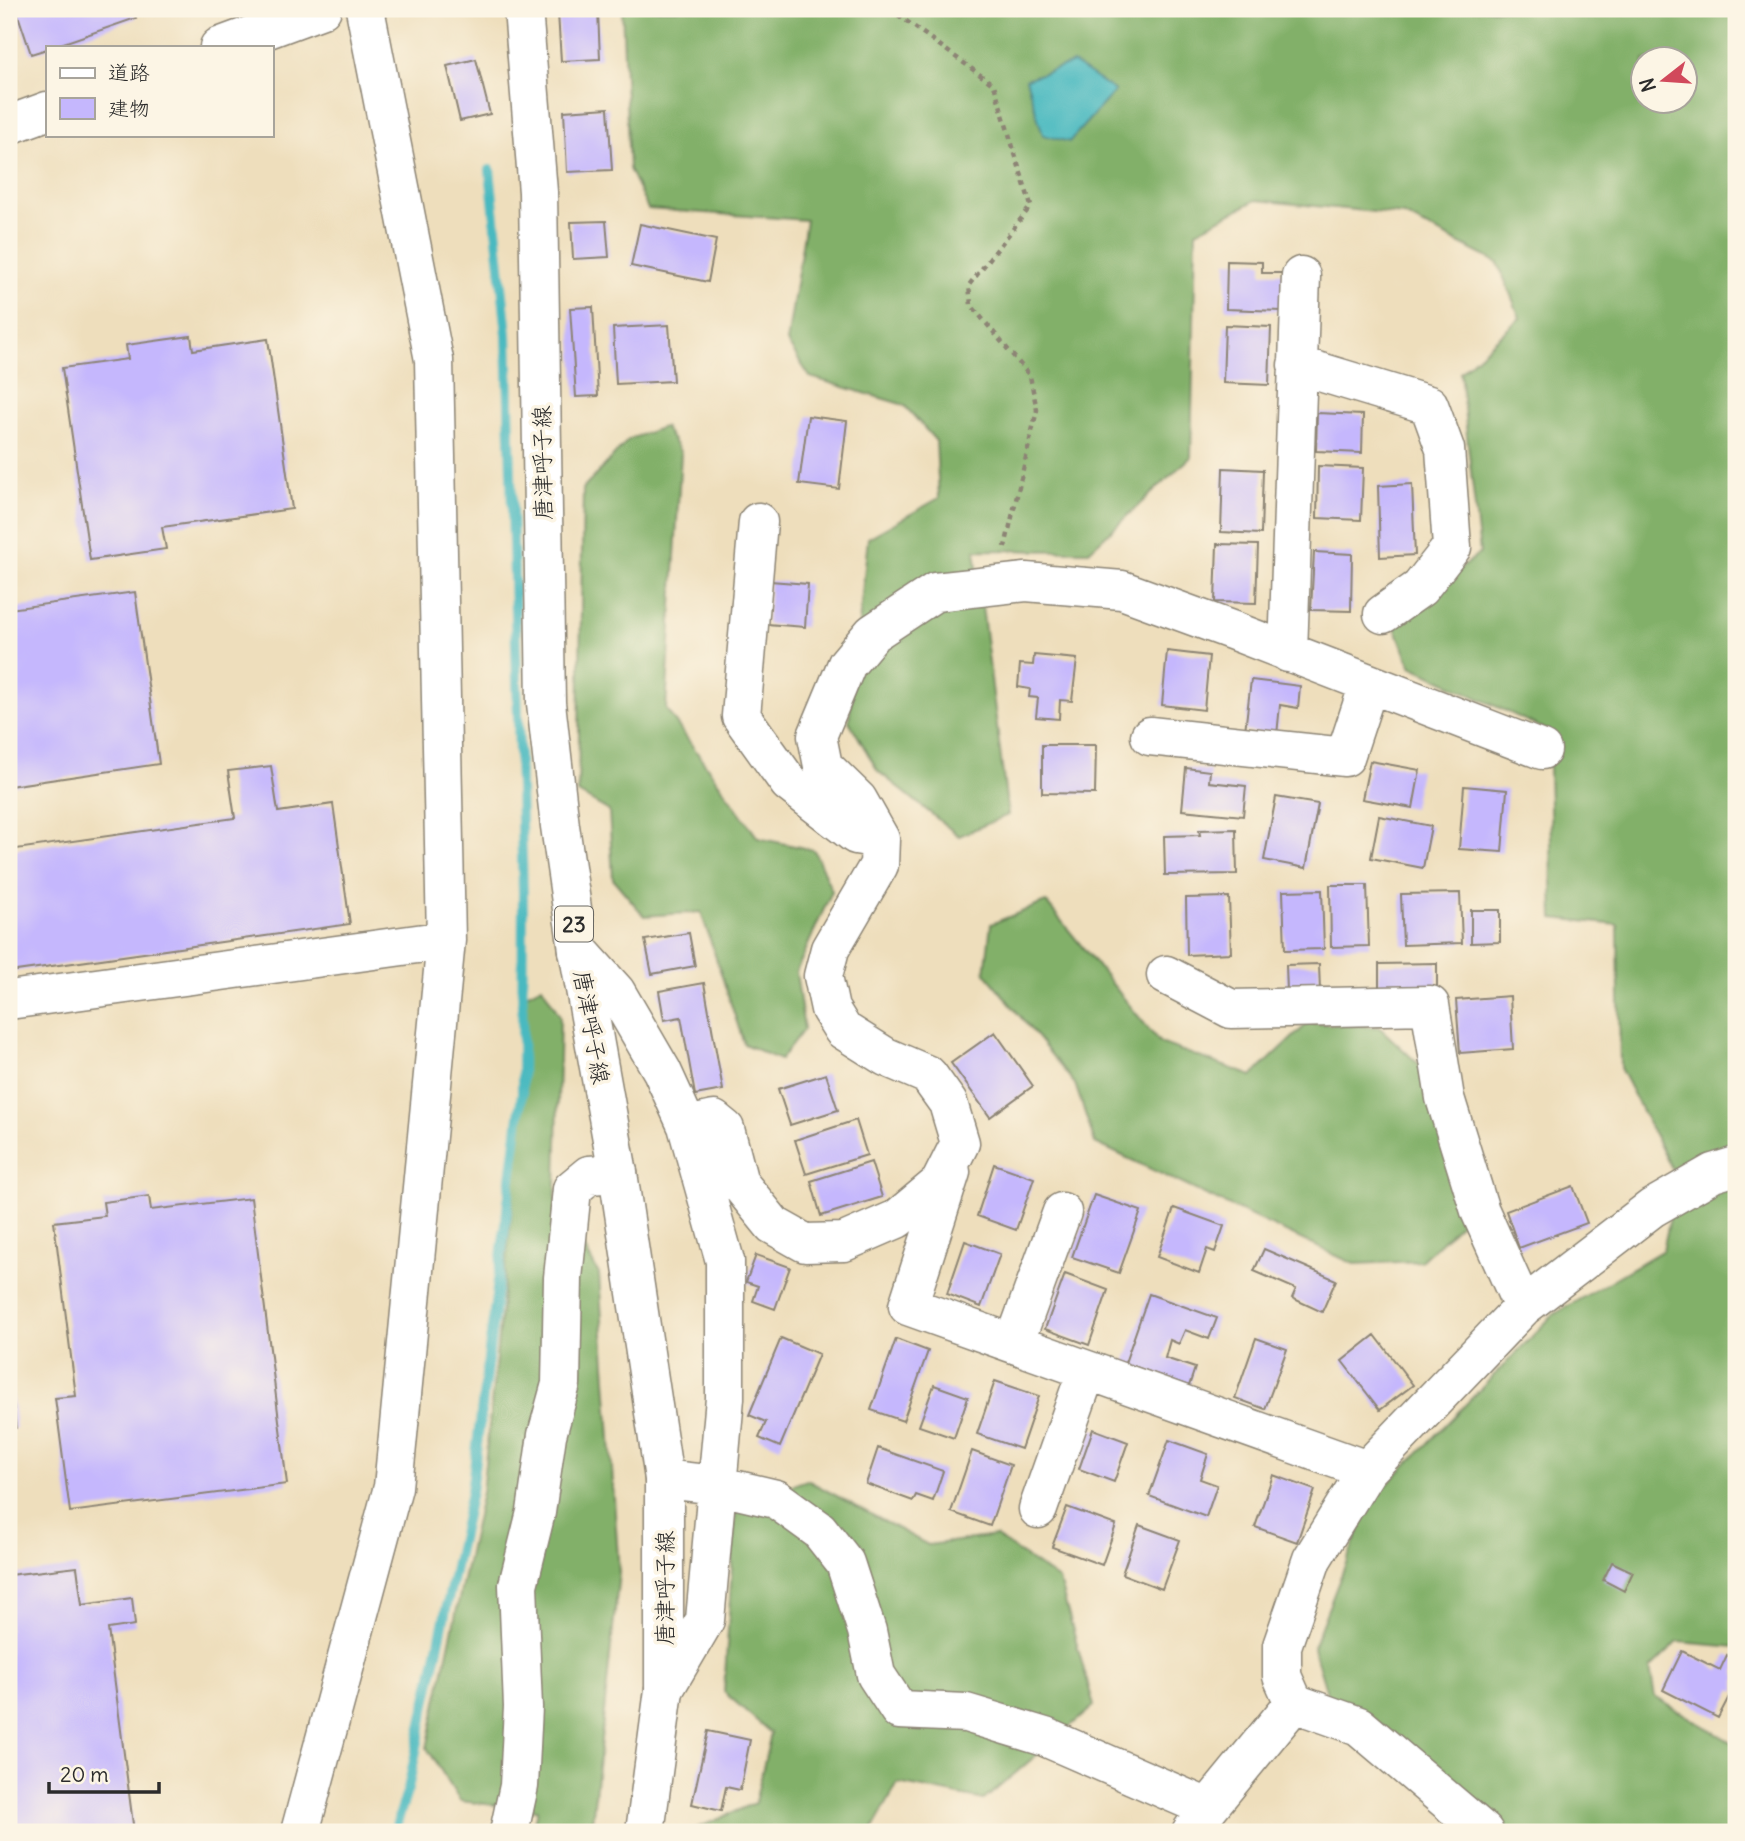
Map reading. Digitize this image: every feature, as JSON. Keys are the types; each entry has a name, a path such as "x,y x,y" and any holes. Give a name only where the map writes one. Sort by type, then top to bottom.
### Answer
{"street":[{"path":"222,46 323,9"},
{"path":"300,1832 393,1487 446,940 434,360 365,9"},
{"name":"唐津呼子線","path":"523,9 538,192 546,703 578,950 618,1173 664,1479 664,1690 645,1832"},
{"path":"9,125 46,111"},
{"path":"1288,653 1301,276"},
{"path":"1297,365 1429,405 1445,449 1452,547 1420,588 1383,614"},
{"path":"758,522 741,716 789,783 856,835 880,839"},
{"path":"1367,1470 908,1306 960,1143 948,1102 929,1075 886,1057 843,1030 830,1009 822,976 830,949 879,865 880,839 858,800 823,766 817,736 847,664 873,633 935,592 1026,582 1122,590 1542,751"},
{"path":"1150,736 1345,757 1369,684"},
{"path":"9,1000 446,940"},
{"path":"578,950 616,992 662,1072 687,1126 724,1261 724,1398 705,1620 664,1690"},
{"path":"1166,975 1231,1009 1430,1005 1445,1098 1479,1211 1523,1307"},
{"path":"687,1126 714,1119 725,1129 739,1183 772,1225 805,1242 844,1242 897,1219 940,1183 960,1143"},
{"path":"1484,1832 1359,1726 1294,1703 1282,1676 1282,1646 1312,1559 1367,1470 1523,1307 1652,1208 1713,1174 1736,1166"},
{"path":"509,1832 519,1786 523,1707 518,1585 536,1512 547,1435 561,1384 563,1278 572,1189 589,1175 618,1173"},
{"path":"1014,1344 1062,1212"},
{"path":"1038,1509 1087,1370"},
{"path":"664,1479 716,1485 776,1499 819,1530 845,1563 867,1632 876,1675 899,1710 966,1713 1045,1737 1200,1820 1294,1703"}],"path":[{"path":"890,9 994,85 1031,206 969,285 971,304 1030,376 1037,410 996,585"}],"green space":[{"path":"622,9 1736,9 1736,1647 1678,1642 1650,1669 1655,1697 1736,1743 1736,1832 1512,1832 1328,1697 1313,1647 1370,1502 1553,1315 1663,1250 1678,1181 1620,1068 1618,925 1553,918 1548,731 1411,666 1393,622 1480,553 1460,372 1520,318 1498,263 1404,215 1256,200 1196,231 1191,457 1089,551 975,550 1008,815 959,836 878,771 849,721 868,538 939,498 936,441 904,405 810,377 787,342 806,220 648,209 629,169"},
{"path":"664,427 681,453 666,709 758,838 814,850 832,891 796,972 804,1029 780,1060 744,1044 701,912 644,916 613,879 609,811 578,793 583,489 629,439"},
{"path":"1046,902 1160,1043 1252,1076 1308,1023 1379,1027 1425,1070 1465,1219 1421,1261 1354,1264 1095,1143 1075,1084 985,973 991,924"},
{"path":"542,986 560,1016 555,1230 584,1247 599,1274 619,1573 591,1832 532,1832 537,1810 460,1801 427,1748 482,1492 524,1091 526,994"},
{"path":"807,1480 928,1545 995,1536 1059,1580 1094,1706 984,1800 898,1783 871,1832 694,1832 695,1829 755,1803 771,1733 724,1692 736,1505"}],"water":[{"path":"1073,63 1115,91 1069,142 1043,135 1026,79"}],"building":[{"path":"16,9 133,9 136,18 55,46 46,46 46,49 31,54"},
{"path":"598,11 600,59 561,61 558,13"},
{"path":"476,59 490,114 460,121 447,66"},
{"path":"608,108 612,170 567,172 564,111"},
{"path":"606,221 609,257 573,259 571,222"},
{"path":"640,224 716,240 708,282 631,266"},
{"path":"1227,261 1262,262 1262,273 1283,273 1282,311 1226,309"},
{"path":"593,307 598,396 576,397 570,308"},
{"path":"669,325 673,381 616,384 613,328"},
{"path":"1225,325 1271,327 1269,385 1223,383"},
{"path":"191,336 193,350 268,339 292,509 162,527 166,549 90,560 62,368 128,359 126,345"},
{"path":"1317,413 1363,415 1362,453 1316,451"},
{"path":"808,416 847,421 839,489 799,484"},
{"path":"1318,466 1363,468 1361,520 1317,518"},
{"path":"1223,468 1263,470 1261,534 1221,532"},
{"path":"1412,484 1415,555 1380,557 1378,486"},
{"path":"1217,544 1258,545 1256,603 1215,602"},
{"path":"1314,552 1352,554 1351,611 1311,610"},
{"path":"770,581 808,584 805,627 767,624"},
{"path":"135,592 159,764 9,786 9,609"},
{"path":"1167,651 1209,656 1204,710 1162,705"},
{"path":"1034,655 1077,659 1072,701 1060,700 1059,719 1036,717 1038,698 1029,697 1030,689 1018,687 1020,664 1033,665"},
{"path":"1251,680 1300,686 1298,708 1280,705 1277,735 1245,731"},
{"path":"1042,745 1096,745 1095,794 1042,793"},
{"path":"1370,761 1420,770 1413,808 1362,799"},
{"path":"271,766 278,812 333,804 350,924 9,972 9,850 235,818 228,771"},
{"path":"1186,768 1210,771 1209,782 1246,786 1243,816 1182,810"},
{"path":"1464,786 1507,790 1502,852 1459,849"},
{"path":"1276,797 1318,804 1306,868 1264,860"},
{"path":"1379,816 1431,826 1423,868 1371,858"},
{"path":"1236,829 1237,874 1165,875 1164,836 1200,835 1199,830"},
{"path":"1330,885 1367,885 1369,946 1331,947"},
{"path":"1322,890 1324,949 1285,950 1283,891"},
{"path":"1460,893 1462,943 1403,945 1401,894"},
{"path":"1229,897 1231,953 1187,955 1186,898"},
{"path":"1471,910 1500,910 1500,942 1471,943"},
{"path":"689,933 695,966 652,974 645,940"},
{"path":"1437,963 1437,988 1379,989 1379,964"},
{"path":"1319,964 1320,991 1287,991 1286,965"},
{"path":"704,983 723,1090 695,1095 681,1017 664,1020 659,991"},
{"path":"1510,996 1513,1049 1460,1053 1456,1000"},
{"path":"995,1032 1033,1086 990,1117 951,1063"},
{"path":"826,1074 838,1110 790,1125 778,1089"},
{"path":"856,1120 867,1155 806,1174 795,1140"},
{"path":"871,1162 882,1197 821,1216 811,1181"},
{"path":"994,1164 1034,1178 1016,1230 977,1216"},
{"path":"1573,1186 1587,1223 1519,1248 1506,1211"},
{"path":"1094,1195 1141,1211 1119,1273 1072,1257"},
{"path":"149,1196 151,1210 251,1198 287,1484 70,1512 55,1398 76,1396 54,1222 105,1216 103,1202"},
{"path":"1174,1208 1224,1226 1215,1252 1207,1249 1199,1273 1157,1257"},
{"path":"965,1241 1000,1254 981,1307 947,1294"},
{"path":"1264,1249 1336,1280 1322,1312 1292,1298 1296,1289 1254,1271"},
{"path":"756,1255 790,1267 775,1309 753,1301 758,1286 746,1282"},
{"path":"1065,1274 1108,1290 1089,1345 1045,1329"},
{"path":"1149,1294 1217,1318 1209,1339 1185,1330 1179,1344 1170,1340 1165,1358 1195,1368 1189,1386 1125,1363"},
{"path":"1375,1335 1413,1385 1380,1410 1342,1361"},
{"path":"781,1338 819,1354 780,1447 759,1438 766,1422 749,1415"},
{"path":"1256,1338 1287,1349 1265,1409 1235,1398"},
{"path":"896,1339 928,1351 903,1421 871,1410"},
{"path":"995,1381 1039,1396 1021,1449 977,1434"},
{"path":"934,1385 968,1397 954,1438 919,1426"},
{"path":"11,1386 16,1428 9,1429 9,1387"},
{"path":"1093,1429 1128,1442 1114,1482 1079,1469"},
{"path":"1169,1440 1208,1454 1200,1479 1217,1485 1206,1517 1149,1496"},
{"path":"878,1448 943,1471 933,1501 916,1495 913,1501 866,1484"},
{"path":"972,1451 1011,1465 990,1526 951,1512"},
{"path":"1273,1475 1315,1490 1297,1542 1255,1527"},
{"path":"1067,1507 1116,1525 1102,1565 1052,1547"},
{"path":"1139,1525 1180,1540 1162,1589 1122,1574"},
{"path":"1612,1562 1633,1572 1624,1591 1603,1580"},
{"path":"77,1567 82,1605 132,1598 135,1625 108,1629 134,1832 9,1832 9,1575"},
{"path":"1682,1651 1720,1670 1727,1655 1736,1660 1736,1691 1733,1689 1718,1718 1663,1690"},
{"path":"708,1731 750,1740 740,1790 726,1787 721,1811 692,1804"}],"waterway":[{"path":"394,1832 408,1789 471,1492 522,1093 523,892 507,334 490,170"}]}
